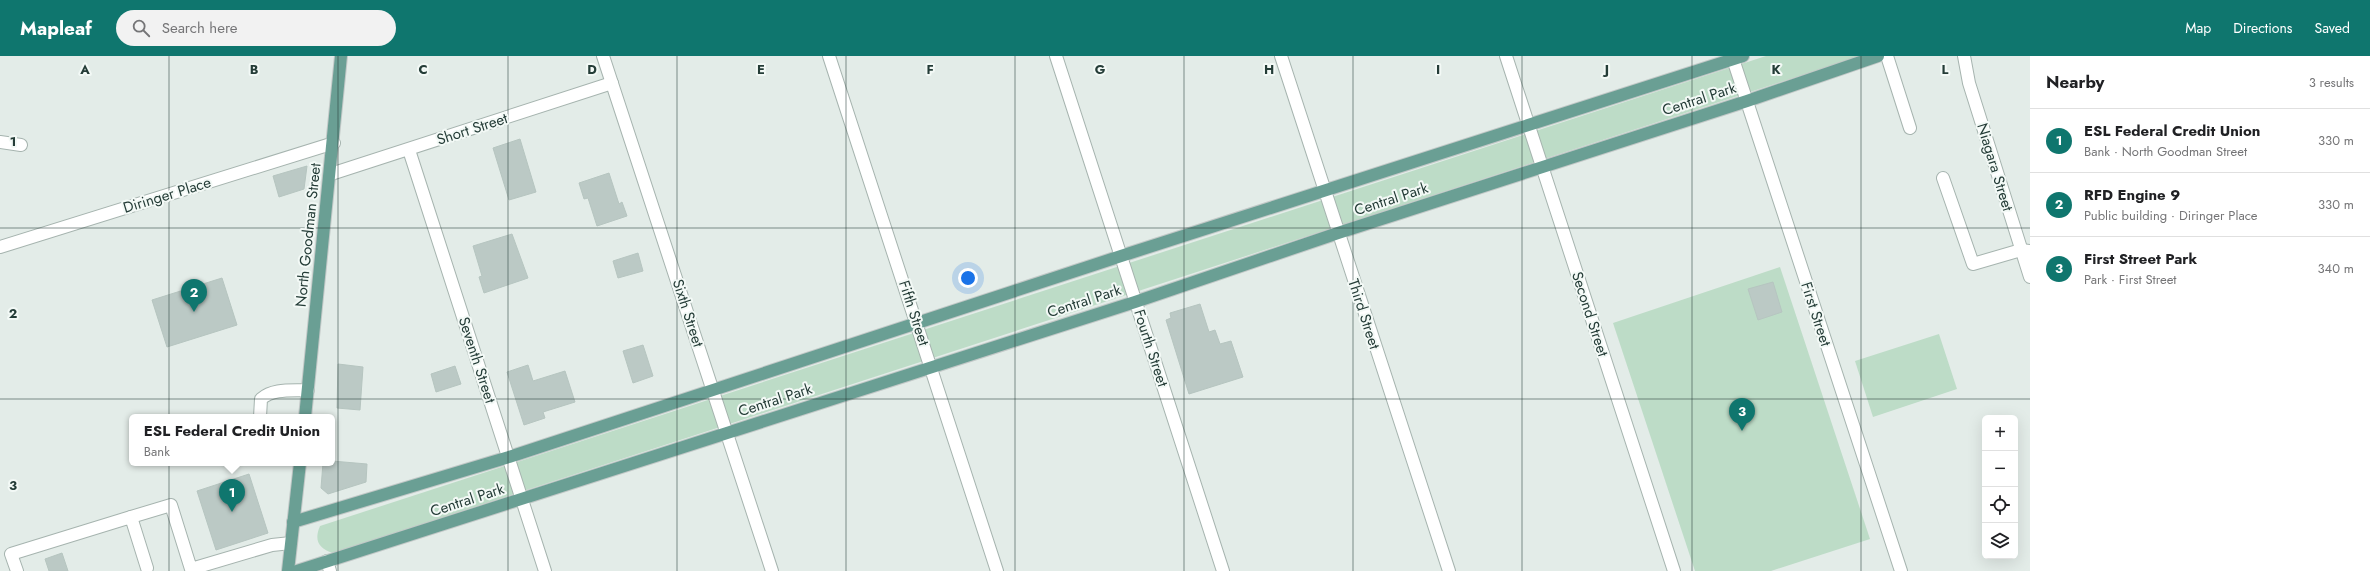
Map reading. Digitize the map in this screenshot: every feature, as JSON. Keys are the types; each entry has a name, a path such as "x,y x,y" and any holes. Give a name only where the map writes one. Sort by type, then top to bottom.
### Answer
{"main road":[{"name":"North Goodman Street","path":"305,414 331,174 341,56"},
{"name":"Central Park","path":"297,571 329,566 727,432 1136,302 1338,233 1746,101 1878,56"},
{"name":"Central Park","path":"293,522 509,457 1121,256 1736,57"},
{"path":"288,571 300,466"}],"street":[{"name":"Sixth Street","path":"603,56 714,390 772,571"},
{"name":"Fifth Street","path":"829,56 997,571"},
{"name":"Fourth Street","path":"1056,56 1223,571"},
{"name":"Third Street","path":"1280,56 1449,571"},
{"name":"Second Street","path":"1506,56 1674,571"},
{"path":"1887,56 1910,128"},
{"name":"Niagara Street","path":"1964,56 1969,83 2026,250 2030,277"},
{"name":"First Street","path":"1736,57 1746,101 1901,571"},
{"name":"Short Street","path":"331,174 612,83"},
{"path":"0,142 21,145"},
{"name":"Diringer Place","path":"0,247 334,143"},
{"name":"Seventh Street","path":"409,150 546,571"},
{"path":"1943,178 1973,264 2026,250"},
{"path":"260,414 261,399 267,394 273,392 308,390"},
{"path":"17,571 12,554 171,504 188,570 272,545 291,543"},
{"path":"131,517 149,570"}],"green space":[{"path":"1766,56 1861,56 333,553 324,549 319,543 317,535 320,526"},
{"path":"1780,267 1870,539 1771,571 1695,571 1613,323"},
{"path":"1939,334 1957,389 1873,417 1855,361"}],"building":[{"path":"520,139 536,192 509,200 493,148"},
{"path":"307,166 304,189 279,197 273,176"},
{"path":"609,173 619,204 622,202 627,216 597,226 588,198 584,199 579,183"},
{"path":"512,234 528,278 484,293 479,277 482,276 473,246"},
{"path":"638,253 643,271 618,278 613,261"},
{"path":"222,278 237,325 167,347 152,300"},
{"path":"1773,282 1782,312 1758,320 1748,289"},
{"path":"1200,304 1209,332 1215,330 1220,344 1231,341 1243,377 1189,394 1166,320 1171,318 1170,313"},
{"path":"643,345 653,376 633,383 623,351"},
{"path":"338,364 363,367 360,410 337,408"},
{"path":"528,365 533,381 565,371 575,402 543,412 545,418 524,425 507,372"},
{"path":"455,366 461,384 436,392 431,374"},
{"path":"335,461 367,464 366,482 328,494 321,488 323,466 335,466"},
{"path":"249,474 268,533 216,550 197,491"},
{"path":"62,553 68,571 49,571 45,559"}],"place":[{"name":"RFD Engine 9","path":"194,312"},
{"name":"First Street Park","path":"1742,431"},
{"name":"ESL Federal Credit Union","path":"232,512"}]}
